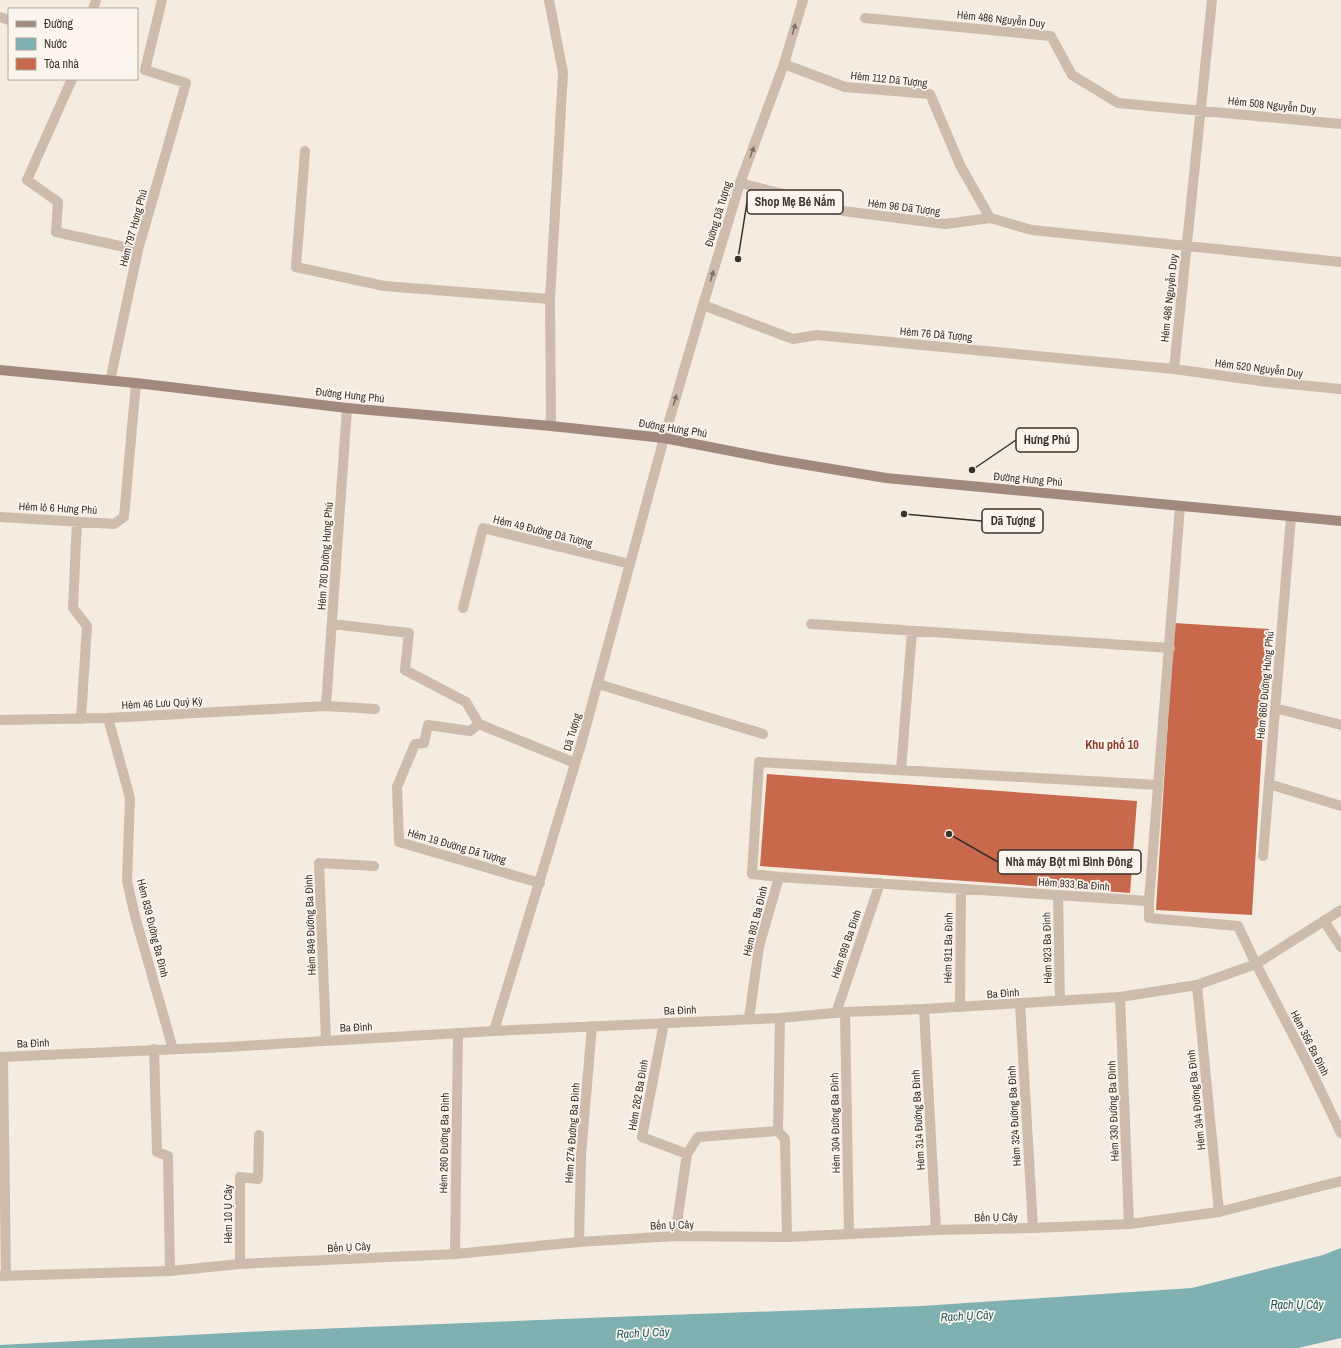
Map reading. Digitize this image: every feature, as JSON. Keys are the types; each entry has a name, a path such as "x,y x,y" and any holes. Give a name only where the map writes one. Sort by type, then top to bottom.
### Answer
{"main road":[{"name":"Đường Hưng Phú","path":"0,370 136,383 347,408 552,426 664,438 776,460 886,478 1341,521"}],"street":[{"name":"Hẻm 797 Hưng Phú","path":"110,381 138,250 186,83 145,70 162,0"},
{"path":"549,0 563,72 550,299 552,426"},
{"name":"Đường Dã Tượng","path":"664,438 740,183 784,64 803,0"},
{"name":"Hẻm 486 Nguyễn Duy","path":"1174,368 1212,0"},
{"name":"Hẻm 486 Nguyễn Duy","path":"864,18 1051,36 1072,75 1118,103 1201,110"},
{"name":"Hẻm 112 Dã Tượng","path":"784,64 845,87 930,94 960,165 990,218"},
{"path":"72,80 27,180 58,202 56,232 138,250"},
{"name":"Hẻm 508 Nguyễn Duy","path":"1201,110 1341,124"},
{"path":"306,151 296,267 384,286 550,299"},
{"name":"Hẻm 96 Dã Tượng","path":"740,183 815,202 843,211 945,224 990,218 1032,230 1187,246"},
{"path":"1187,246 1341,262"},
{"name":"Hẻm 76 Dã Tượng","path":"703,305 794,339 817,336 1174,368"},
{"name":"Hẻm 520 Nguyễn Duy","path":"1174,368 1268,382 1341,390"},
{"name":"Hẻm lô 6 Hưng Phú","path":"0,517 114,524 124,517 136,383"},
{"name":"Hẻm 780 Đường Hưng Phú","path":"326,706 347,408"},
{"name":"Dã Tượng","path":"494,1031 540,883 598,684 664,438"},
{"path":"1180,506 1149,901 1149,918 1238,926 1256,964"},
{"name":"Hẻm 860 Đường Hưng Phú","path":"1263,856 1291,517"},
{"path":"77,521 74,608 87,626 81,719"},
{"name":"Hẻm 49 Đường Dã Tượng","path":"463,608 483,528 630,564"},
{"path":"332,624 409,633 405,670 466,702 479,724 575,763"},
{"path":"811,624 1170,648"},
{"path":"912,631 901,770 1158,785"},
{"path":"598,684 763,734"},
{"name":"Hẻm 46 Lưu Quý Kỳ","path":"0,720 108,718 326,706 374,709"},
{"path":"1275,708 1341,725"},
{"name":"Hẻm 839 Đường Ba Đình","path":"108,718 130,798 127,881 173,1049"},
{"name":"Hẻm 19 Đường Dã Tượng","path":"479,724 470,731 428,725 424,742 415,744 397,787 399,842 540,883"},
{"name":"Hẻm 933 Ba Đình","path":"901,770 759,762 752,874 880,884 1149,901"},
{"path":"1269,784 1341,806"},
{"name":"Hẻm 849 Đường Ba Đình","path":"326,1040 319,863 374,866"},
{"name":"Hẻm 891 Ba Đình","path":"749,1019 759,947 779,877"},
{"name":"Hẻm 899 Ba Đình","path":"840,1013 880,884"},
{"name":"Hẻm 911 Ba Đình","path":"960,889 960,1007"},
{"name":"Hẻm 923 Ba Đình","path":"1058,895 1060,1001"},
{"name":"Ba Đình","path":"2,1057 592,1026 780,1018 840,1013 1020,1004 1120,997 1197,986 1256,964 1341,910"},
{"path":"1324,921 1341,947"},
{"name":"Hẻm 356 Ba Đình","path":"1256,964 1308,1064 1341,1132"},
{"name":"Hẻm 344 Đường Ba Đình","path":"1197,986 1220,1212"},
{"name":"Hẻm 330 Đường Ba Đình","path":"1120,997 1129,1224"},
{"name":"Hẻm 324 Đường Ba Đình","path":"1020,1004 1032,1228"},
{"name":"Hẻm 314 Đường Ba Đình","path":"924,1009 936,1230"},
{"name":"Hẻm 304 Đường Ba Đình","path":"840,1013 849,1234"},
{"path":"780,1018 778,1131 785,1139 788,1237"},
{"name":"Hẻm 282 Ba Đình","path":"664,1023 642,1137 687,1154"},
{"name":"Hẻm 274 Đường Ba Đình","path":"579,1242 581,1155 592,1026"},
{"name":"Hẻm 260 Đường Ba Đình","path":"455,1254 458,1033"},
{"path":"154,1049 157,1152 168,1156 170,1271"},
{"path":"2,1057 3,1276"},
{"path":"675,1236 687,1154 698,1137 778,1131"},
{"name":"Hẻm 10 Ụ Cây","path":"240,1264 240,1177 258,1178 258,1135"},
{"name":"Bến Ụ Cây","path":"3,1276 170,1271 240,1264 455,1254 579,1242 675,1236 788,1237 936,1230 1129,1224 1220,1212 1341,1181"}],"water":[{"name":"Rạch Ụ Cây","path":"1341,1248 1341,1338 1298,1348 0,1348 0,1345 267,1331 922,1306 1192,1288 1323,1255"}],"building":[{"path":"1174,623 1269,629 1252,915 1156,910"},
{"path":"767,774 1137,801 1130,893 760,866"}],"place":[{"name":"Shop Mẹ Bé Nấm","path":"738,259"},
{"name":"Hưng Phú","path":"972,470"},
{"name":"Dã Tượng","path":"904,514"},
{"name":"Nhà máy Bột mì Bình Đông","path":"949,834"}],"district":[{"name":"Khu phố 10","path":"1112,745"}]}
